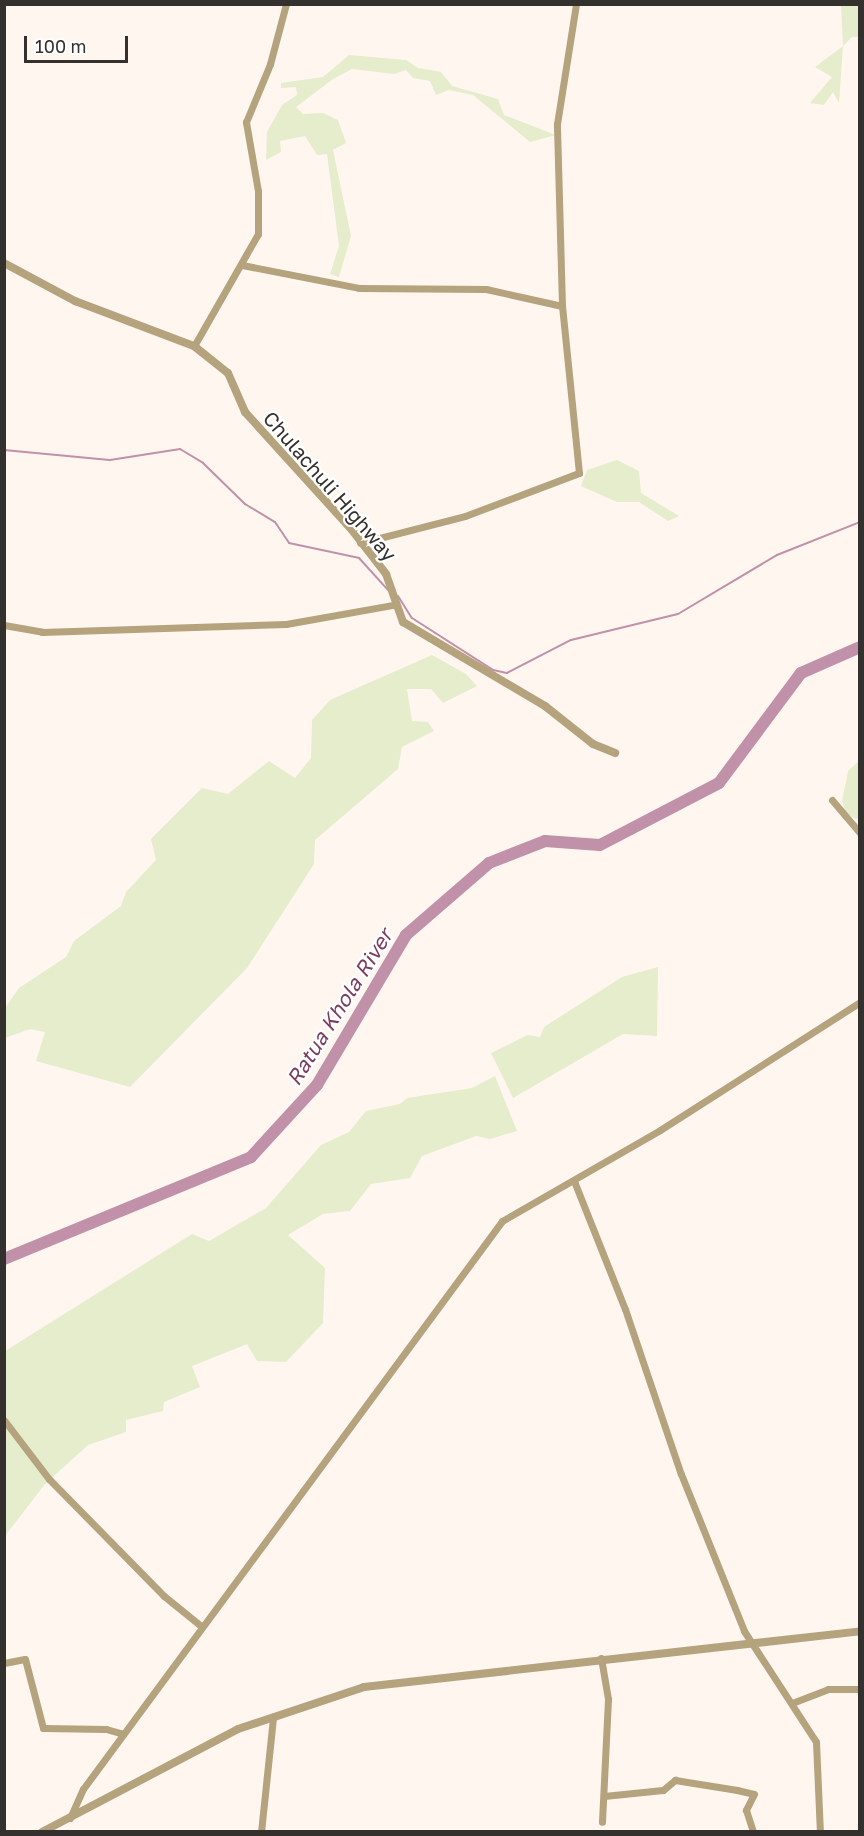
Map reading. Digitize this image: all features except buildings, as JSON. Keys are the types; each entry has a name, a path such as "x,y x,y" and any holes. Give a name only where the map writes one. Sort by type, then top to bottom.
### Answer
{"street":[{"path":"194,346 242,265 260,224 246,122 270,64 286,4"},
{"path":"360,543 465,516 579,473 562,306 557,105 570,59 576,4"},
{"name":"Chulachuli Highway","path":"4,263 82,305 194,346 228,373 245,412 360,543 391,583 393,605 403,622 545,706 593,744 615,753"},
{"path":"242,265 359,288 486,290 562,306"},
{"path":"4,625 42,632 286,624 393,605"},
{"path":"832,800 860,833"},
{"path":"70,1818 83,1789 201,1626 502,1221 574,1181 860,1002"},
{"path":"574,1181 699,1521 744,1631 756,1645 816,1742 819,1832"},
{"path":"4,1420 49,1479 164,1596 201,1626"},
{"path":"45,1831 238,1729 364,1687 560,1668 602,1658 756,1645 860,1631"},
{"path":"602,1658 608,1699 602,1822"},
{"path":"4,1663 25,1659 43,1728 106,1729 123,1734"},
{"path":"792,1703 828,1689 860,1689"},
{"path":"261,1832 273,1717"},
{"path":"604,1796 663,1790 675,1780 746,1792 754,1794 746,1810 753,1832"}],"green space":[{"path":"841,5 859,5 859,37 852,37 843,46"},
{"path":"843,46 839,103 833,92 824,105 810,103 832,77 815,67"},
{"path":"349,55 406,60 418,68 441,72 452,86 498,99 504,115 556,135 530,142 473,95 449,90 436,95 430,81 413,78 406,70 394,74 352,69 333,79 296,107 303,114 323,113 338,120 346,143 333,150 351,236 339,277 330,274 339,246 327,154 317,155 305,136 280,141 281,152 266,160 267,132 282,105 297,95 296,87 281,88 281,83 323,77"},
{"path":"617,460 639,471 641,493 679,516 668,521 639,502 617,502 581,486 587,470"},
{"path":"432,655 466,674 477,686 443,703 431,689 407,689 412,721 428,722 434,731 402,747 398,769 315,840 314,864 247,968 130,1087 36,1061 45,1032 30,1029 5,1038 5,1008 19,988 66,957 74,941 121,906 126,892 156,860 151,839 202,788 228,794 269,761 295,778 311,758 312,720 330,700"},
{"path":"859,761 859,818 856,819 846,813 842,801 848,771"},
{"path":"658,967 657,1036 623,1034 513,1098 491,1053 528,1035 540,1037 544,1027 622,977"},
{"path":"495,1076 517,1131 490,1139 476,1136 422,1156 410,1178 371,1184 350,1211 323,1214 288,1235 325,1268 323,1323 286,1362 257,1361 247,1344 192,1366 200,1387 164,1402 163,1411 126,1420 126,1432 88,1445 45,1484 5,1536 5,1351 192,1234 209,1241 266,1208 321,1145 349,1132 366,1111 400,1104 407,1098 472,1088"}],"waterway":[{"path":"4,450 110,460 180,449 203,463 245,504 275,522 289,543 359,558 388,590"},
{"path":"398,596 412,618 493,670 507,673 571,640 678,614 777,555 860,522"},
{"name":"Ratua Khola River","path":"4,1259 251,1157 317,1085 406,935 489,863 545,841 600,845 719,783 801,673 860,647"}]}
